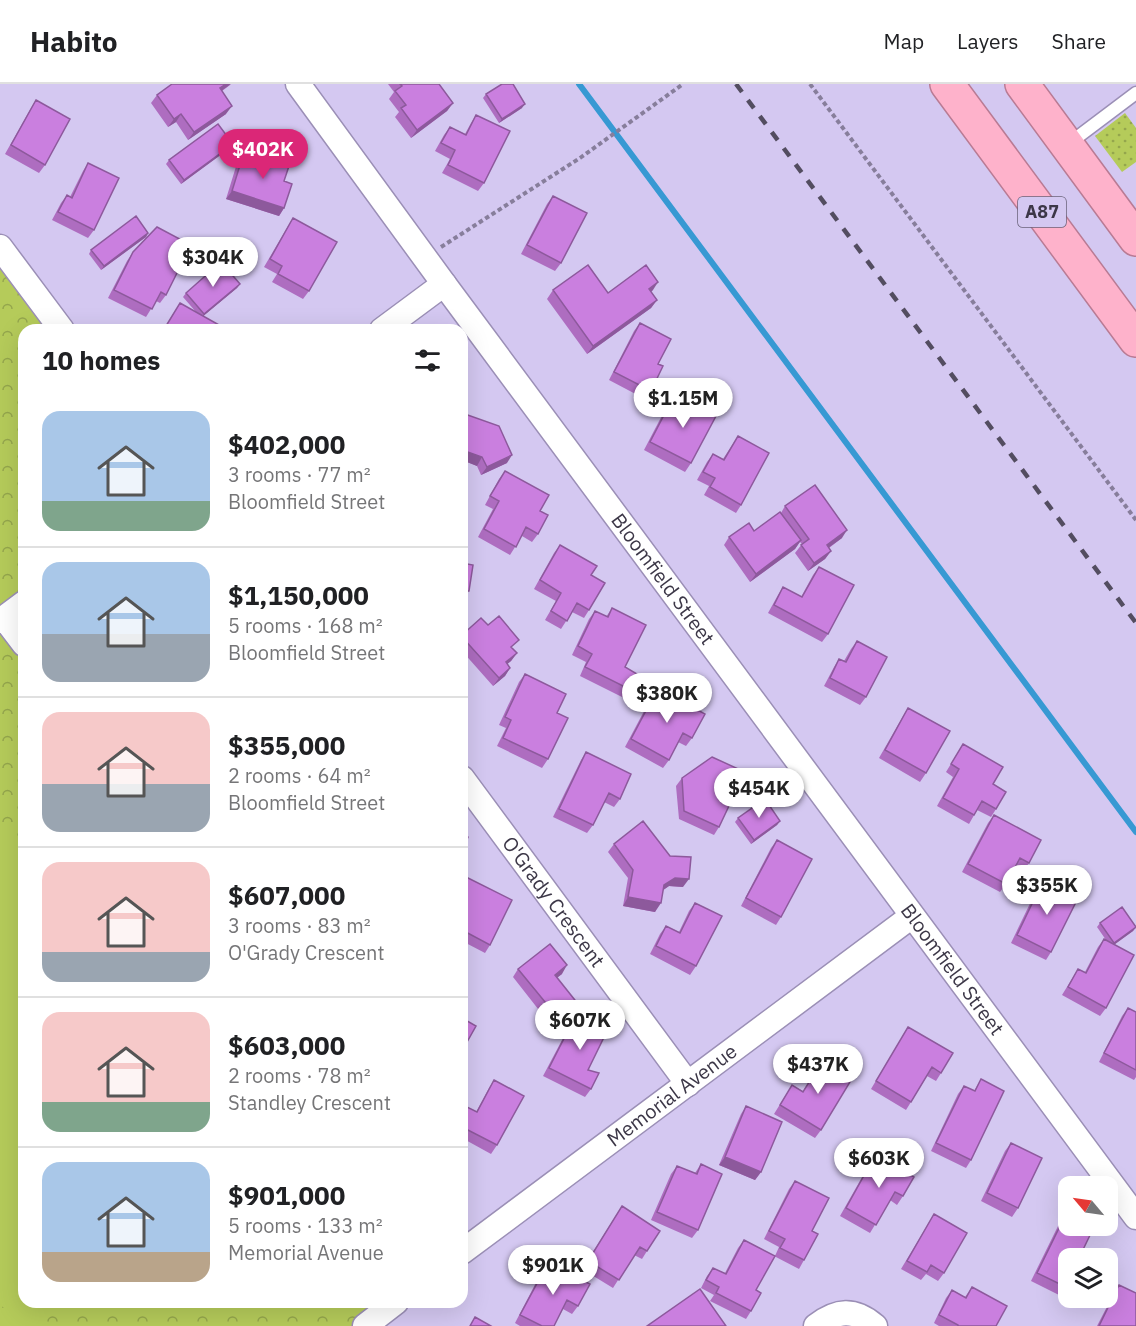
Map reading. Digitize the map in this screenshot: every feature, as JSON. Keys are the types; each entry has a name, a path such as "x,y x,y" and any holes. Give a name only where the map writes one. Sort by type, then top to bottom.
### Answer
{"highway":[{"name":"A87","path":"947,84 1136,340"},
{"path":"1022,84 1136,239"}],"street":[{"name":"Bloomfield Street","path":"298,84 1136,1217"},
{"path":"0,247 58,324"},
{"path":"389,324 444,284"},
{"path":"18,608 2,620 18,637"},
{"name":"O'Grady Crescent","path":"468,786 688,1084"},
{"name":"Memorial Avenue","path":"468,1240 688,1084 912,916"},
{"path":"365,1326 388,1308"},
{"path":"816,1326 829,1316 844,1312 856,1315 875,1326"}],"lane":[{"path":"1067,145 1136,93"}],"path":[{"path":"426,258 580,158 683,84"},
{"path":"810,84 1136,520"}],"green space":[{"path":"1125,113 1136,128 1136,162 1122,172 1095,136"},
{"path":"0,247 58,324 18,324 18,608 5,619 18,636 18,1308 388,1308 365,1326 0,1326"},
{"path":"0,820 18,839 18,1308 60,1308 40,1326 21,1326 0,1304"}],"building":[{"path":"172,84 226,84 220,88 232,106 194,132 181,114 174,119 157,95"},
{"path":"400,84 439,84 453,103 417,130 401,108 406,105 395,91 402,86"},
{"path":"502,84 513,84 525,104 502,119 486,94"},
{"path":"36,100 70,119 45,165 11,145"},
{"path":"476,115 510,131 484,183 448,165 455,150 441,143 450,127 466,135"},
{"path":"218,124 233,144 184,180 169,160"},
{"path":"244,152 289,166 284,181 292,184 284,208 232,191"},
{"path":"88,163 119,178 94,230 58,212 67,195 72,198"},
{"path":"553,196 587,213 561,263 527,245"},
{"path":"136,216 148,233 104,266 91,250"},
{"path":"293,218 337,242 309,291 278,274 282,266 270,259"},
{"path":"157,227 191,245 166,295 161,292 152,309 114,290 133,252"},
{"path":"221,262 240,284 204,314 186,293"},
{"path":"588,265 608,293 646,265 658,282 649,289 657,300 593,346 553,290"},
{"path":"180,303 217,324 167,324"},
{"path":"640,323 671,339 658,364 663,366 651,391 614,372"},
{"path":"675,394 716,416 691,463 650,442"},
{"path":"468,415 499,426 512,455 487,467 482,457 468,452"},
{"path":"738,436 769,453 741,505 710,487 715,478 703,472 713,454 724,460"},
{"path":"505,471 549,495 540,511 548,515 538,534 526,527 516,547 484,529 499,501 490,496"},
{"path":"815,485 847,530 827,545 831,551 814,563 801,545 809,539 785,506"},
{"path":"780,512 801,540 756,574 729,537 749,523 754,531"},
{"path":"560,545 597,566 591,575 605,583 589,610 577,603 567,621 551,611 561,593 540,580"},
{"path":"468,564 473,565 468,591"},
{"path":"819,567 854,585 828,634 774,605 783,587 802,597"},
{"path":"612,608 646,625 625,667 637,674 629,689 585,667 592,654 578,646 595,611 608,617"},
{"path":"499,616 519,640 511,647 517,653 506,662 510,668 499,678 468,644 468,630 481,618 488,625"},
{"path":"857,641 887,657 866,697 830,678 839,659 846,662"},
{"path":"525,674 566,694 557,713 568,718 548,759 503,738 511,720 505,717"},
{"path":"658,688 705,714 692,738 683,733 669,760 631,739"},
{"path":"908,708 950,731 926,773 885,750"},
{"path":"963,744 1003,767 993,784 1006,792 996,809 982,801 974,815 943,798 959,769 951,764"},
{"path":"586,752 631,774 620,799 609,793 593,825 559,809"},
{"path":"712,757 745,772 719,827 684,811 682,778"},
{"path":"765,799 780,821 754,840 738,818"},
{"path":"994,815 1041,840 1029,863 1020,858 1006,884 968,864"},
{"path":"643,821 670,856 691,857 689,879 675,878 664,885 661,903 628,897 633,870 614,844"},
{"path":"777,840 812,859 781,917 746,898"},
{"path":"468,878 512,900 490,945 468,933"},
{"path":"1043,881 1078,898 1051,952 1017,935"},
{"path":"695,903 722,916 696,966 656,946 666,926 680,933"},
{"path":"1122,907 1136,927 1114,943 1100,923"},
{"path":"1104,939 1134,955 1106,1008 1068,987 1078,969 1086,973"},
{"path":"550,944 567,965 555,975 578,1004 559,1019 518,969"},
{"path":"1128,1008 1136,1012 1136,1070 1104,1053"},
{"path":"577,1013 608,1029 588,1070 599,1073 591,1089 549,1068"},
{"path":"468,1021 476,1026 468,1040"},
{"path":"908,1027 953,1053 941,1073 932,1067 911,1102 876,1081"},
{"path":"824,1058 853,1077 821,1130 780,1105 792,1085 803,1092"},
{"path":"981,1079 1004,1091 971,1160 936,1143 964,1086 975,1091"},
{"path":"494,1080 524,1096 497,1145 468,1130 468,1108 477,1112"},
{"path":"746,1106 782,1122 761,1172 725,1157"},
{"path":"1011,1143 1042,1158 1018,1208 987,1193"},
{"path":"876,1154 914,1177 903,1196 895,1192 876,1225 846,1208"},
{"path":"701,1164 722,1174 698,1230 657,1212 677,1166 697,1174"},
{"path":"795,1181 829,1198 812,1231 818,1234 804,1260 780,1248 785,1239 769,1231"},
{"path":"622,1206 660,1231 647,1251 640,1247 619,1280 588,1261"},
{"path":"934,1214 967,1233 944,1273 931,1265 927,1272 907,1261"},
{"path":"1058,1230 1058,1236 1090,1236 1084,1248 1058,1248 1058,1283 1037,1273"},
{"path":"744,1240 775,1256 756,1290 761,1293 751,1311 716,1293 719,1287 706,1280 713,1268 726,1274"},
{"path":"548,1263 590,1284 578,1306 567,1300 554,1326 542,1326 520,1315"},
{"path":"1119,1285 1136,1293 1136,1326 1099,1326 1108,1308 1118,1308"},
{"path":"972,1287 1007,1306 996,1326 958,1326 939,1315 952,1290 966,1298"},
{"path":"700,1289 726,1326 647,1326"},
{"path":"475,1317 491,1326 470,1326"}],"waterway":[{"path":"579,84 1136,832"}],"railway":[{"path":"736,84 1136,623"}]}
